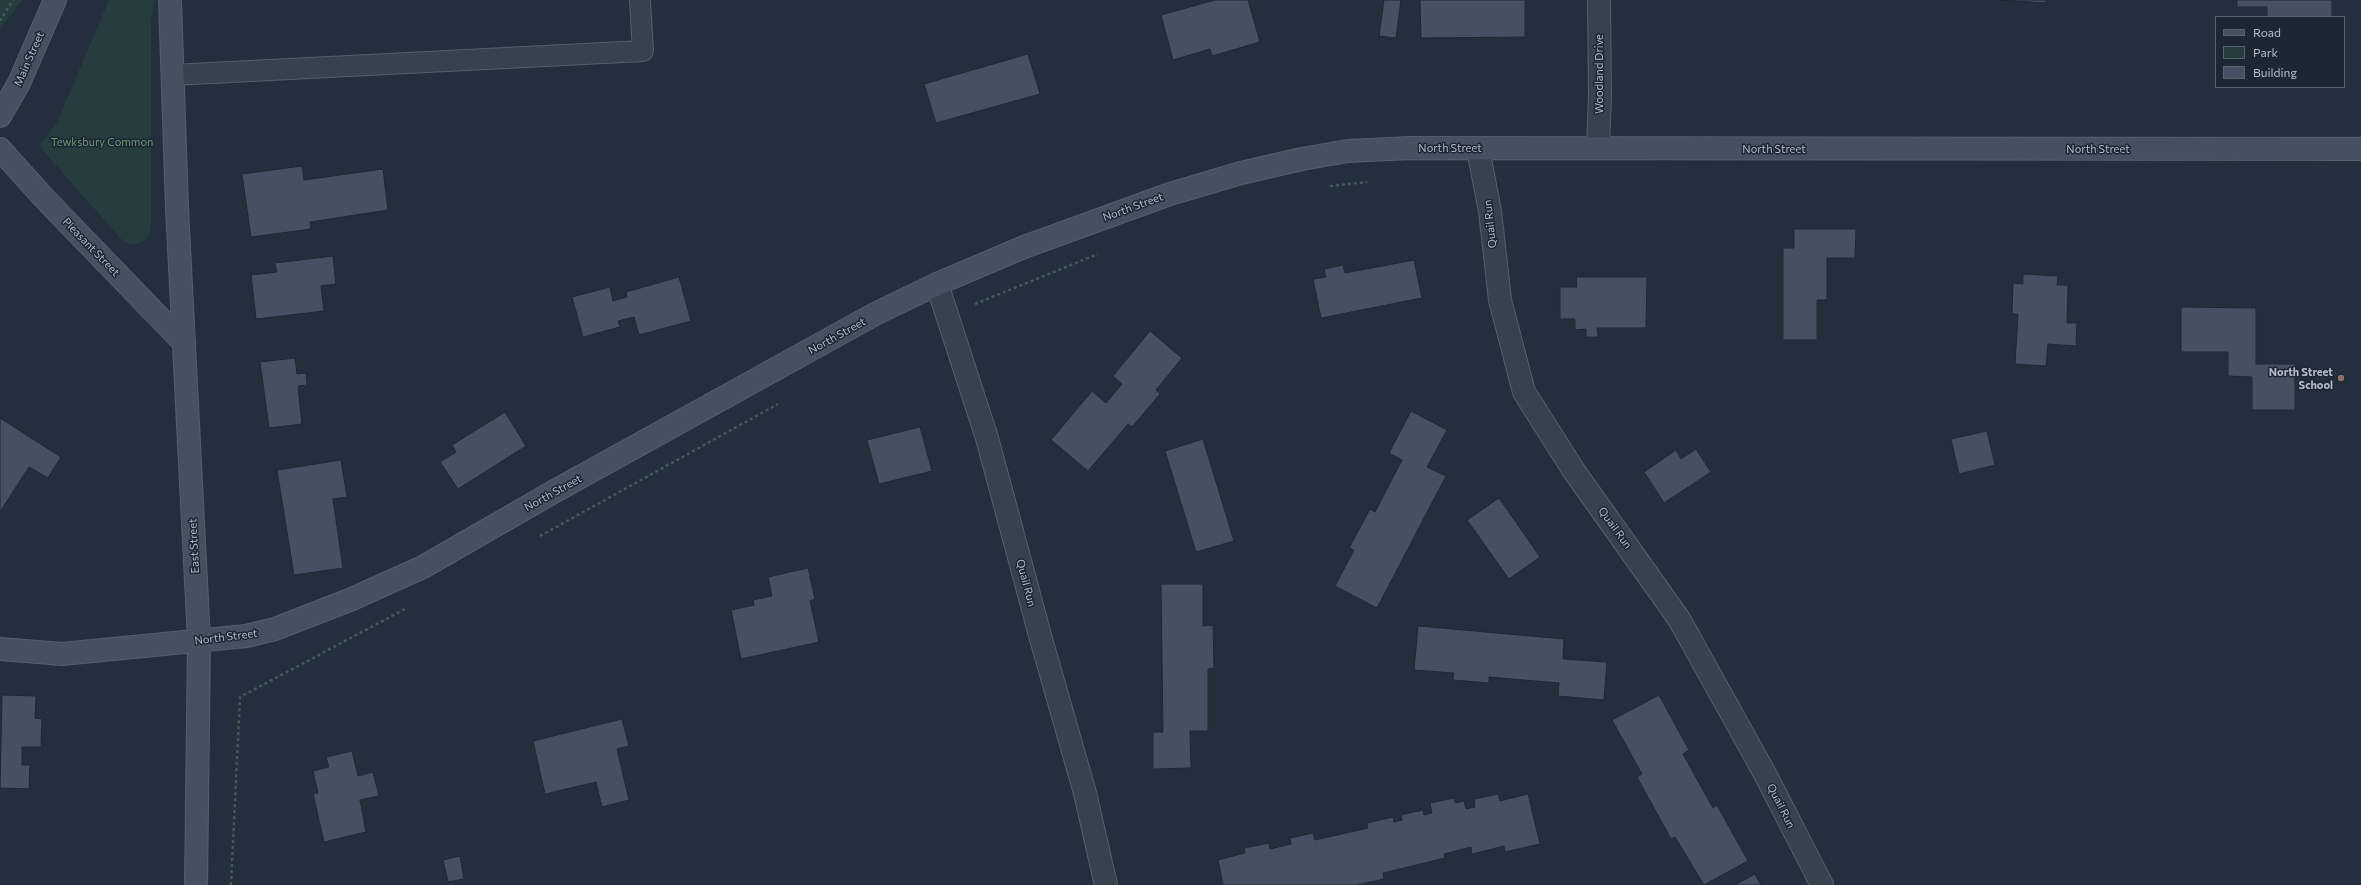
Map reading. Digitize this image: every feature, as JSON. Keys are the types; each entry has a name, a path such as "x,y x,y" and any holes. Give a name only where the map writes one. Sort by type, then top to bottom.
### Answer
{"main road":[{"name":"Main Street","path":"0,116 20,83 55,0"},
{"name":"East Street","path":"170,0 177,208 199,640 196,885"},
{"name":"North Street","path":"0,649 62,654 246,636 275,629 352,599 423,567 555,491 875,314 937,284 1024,247 1170,194 1241,173 1302,158 1348,151 1410,148 2361,149"},
{"name":"Pleasant Street","path":"0,149 44,198 184,343"}],"street":[{"name":"Woodland Drive","path":"1598,148 1600,95 1599,0"},
{"name":"Quail Run","path":"1478,148 1490,211 1500,300 1524,392 1574,471 1679,619 1753,752 1822,885"},
{"name":"Quail Run","path":"937,284 987,438 1041,639 1085,793 1106,885"}],"lane":[{"path":"172,75 643,51 640,0"}],"path":[{"path":"0,21 13,0"},
{"path":"1328,186 1374,181"},
{"path":"947,316 1104,251"},
{"path":"538,537 782,402"},
{"path":"231,885 240,697 406,609"}],"green space":[{"path":"0,0 22,0 0,29"},
{"name":"Tewksbury Common","path":"109,0 154,0 151,25 151,229 146,239 139,244 129,244 121,239 39,146 57,122"}],"building":[{"path":"1215,0 1248,0 1260,42 1212,56 1210,49 1173,60 1161,15"},
{"path":"1384,0 1401,0 1396,38 1379,36"},
{"path":"1420,0 1525,0 1525,37 1421,38"},
{"path":"2000,0 2046,0 2046,3"},
{"path":"2237,0 2332,0 2332,16 2267,16 2267,7 2237,7"},
{"path":"1028,54 1040,94 936,123 924,84"},
{"path":"302,166 304,180 383,169 388,210 310,222 311,229 251,237 242,174"},
{"path":"1794,229 1856,229 1855,258 1827,258 1827,300 1817,300 1817,340 1783,340 1783,248 1794,248"},
{"path":"333,256 336,284 321,286 324,311 256,319 251,275 277,272 275,263"},
{"path":"1414,260 1422,298 1321,318 1313,279 1326,277 1324,269 1343,265 1345,273"},
{"path":"2023,274 2058,276 2057,285 2068,285 2067,323 2077,323 2076,346 2048,344 2046,366 2015,364 2018,314 2012,314 2013,283 2023,284"},
{"path":"679,277 691,321 639,335 634,317 618,321 620,327 583,337 572,297 610,287 613,301 627,297 626,292"},
{"path":"1576,277 1647,277 1646,328 1597,328 1598,337 1586,337 1586,329 1575,330 1575,319 1560,319 1560,287 1577,287"},
{"path":"2181,307 2256,308 2256,364 2295,364 2295,410 2252,410 2252,377 2228,376 2228,352 2181,352"},
{"path":"1150,331 1182,358 1156,390 1160,394 1132,427 1128,424 1088,471 1051,440 1092,391 1106,403 1122,384 1113,376"},
{"path":"295,358 297,374 306,373 307,385 298,386 302,424 269,428 260,362"},
{"path":"1411,411 1447,430 1427,467 1446,476 1377,608 1335,586 1354,550 1349,548 1370,509 1375,512 1402,460 1389,453"},
{"path":"505,412 526,446 458,489 440,462 456,452 452,445"},
{"path":"0,418 61,457 48,478 29,467 0,512"},
{"path":"920,427 932,471 879,484 867,440"},
{"path":"1987,431 1995,465 1959,474 1951,439"},
{"path":"1203,439 1234,541 1196,552 1165,451"},
{"path":"1696,449 1711,472 1664,503 1644,472 1676,450 1681,459"},
{"path":"341,460 347,497 333,499 343,568 294,575 277,470"},
{"path":"1499,498 1540,557 1509,579 1467,520"},
{"path":"808,568 815,599 810,601 819,642 741,659 731,610 754,605 753,600 772,596 768,577"},
{"path":"1161,584 1203,584 1203,626 1213,625 1214,668 1208,669 1208,731 1190,731 1191,768 1153,769 1153,732 1163,732"},
{"path":"1418,626 1564,639 1563,659 1607,662 1604,700 1558,696 1559,683 1489,677 1489,683 1453,680 1454,673 1414,670"},
{"path":"2,695 36,696 35,718 42,719 41,747 22,747 22,765 30,765 29,789 0,788"},
{"path":"1659,695 1689,750 1683,754 1713,808 1717,805 1748,861 1704,885 1675,837 1671,839 1637,777 1642,774 1612,720"},
{"path":"622,719 629,746 617,749 629,800 602,807 596,782 545,794 533,741"},
{"path":"352,751 358,776 373,772 379,796 360,800 366,832 324,842 313,794 318,793 313,771 329,767 326,757"},
{"path":"1498,794 1500,801 1528,794 1540,844 1505,852 1504,846 1472,854 1471,847 1444,854 1445,858 1383,873 1384,879 1357,885 1223,885 1218,860 1245,853 1244,848 1269,843 1270,849 1291,844 1290,838 1313,833 1315,840 1368,828 1367,823 1393,817 1394,822 1402,820 1401,815 1423,810 1424,815 1432,813 1430,803 1454,798 1455,803 1464,801 1466,809 1475,807 1474,799"},
{"path":"460,856 464,879 448,882 443,860"},
{"path":"1755,874 1761,885 1735,885"}],"place":[{"name":"North Street School","path":"2341,378"}]}
